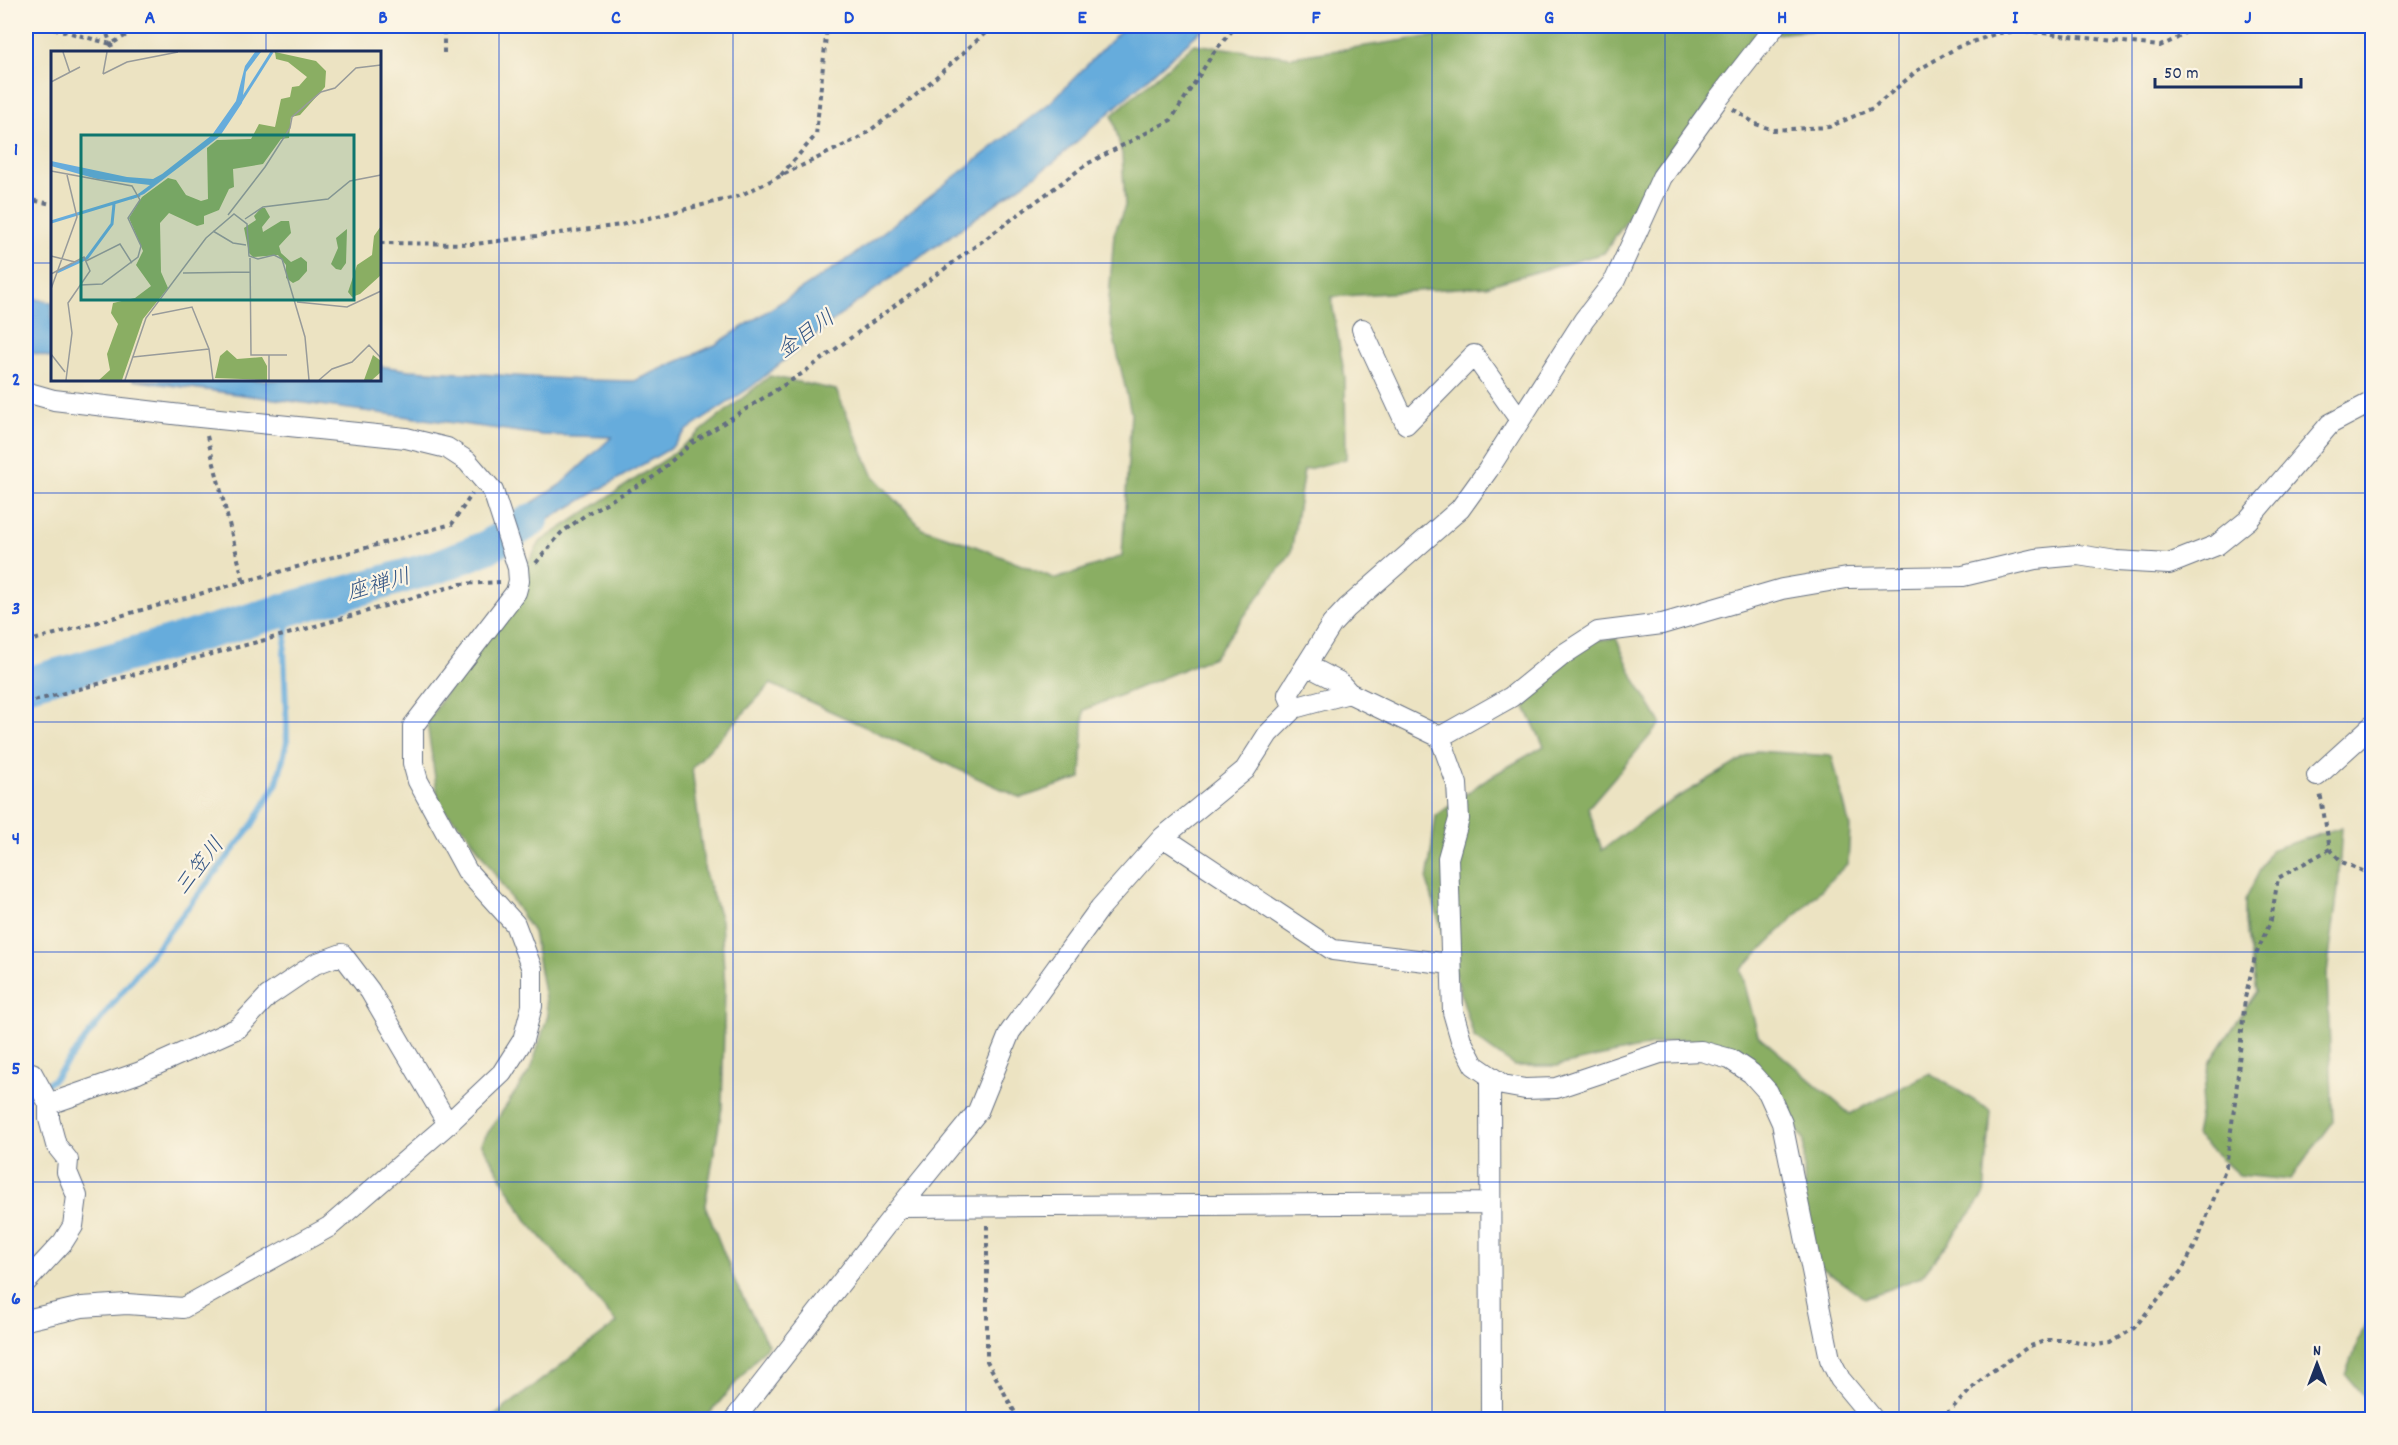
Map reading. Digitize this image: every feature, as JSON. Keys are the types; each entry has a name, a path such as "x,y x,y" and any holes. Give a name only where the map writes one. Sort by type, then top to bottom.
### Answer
{"street":[{"path":"1294,708 1288,694 1332,624 1347,608 1460,509 1488,470 1584,320 1615,280 1662,177 1718,99 1775,26"},
{"path":"1362,329 1406,424 1474,355 1520,420"},
{"path":"26,392 54,400 202,418 405,438 447,448 467,461 488,485 519,574 516,592 413,726 413,763 418,781 467,871 515,924 532,969 532,1006 523,1040 502,1073 448,1124 329,1227 183,1308 127,1305 82,1307 26,1320"},
{"path":"1440,737 1511,697 1564,654 1598,632 1662,624 1782,589 1847,578 1963,576 2036,559 2078,555 2116,561 2169,564 2217,545 2248,520 2330,424 2373,402"},
{"path":"1306,665 1339,682 1349,693 1440,737 1457,784 1459,819 1448,858 1453,1012 1461,1040 1474,1065 1503,1085 1525,1089 1556,1088 1660,1053 1701,1051 1730,1059 1751,1073 1768,1092 1782,1123 1830,1359 1840,1379 1874,1419"},
{"path":"734,1419 978,1111 1010,1032 1100,908 1163,837 1245,770 1268,734 1294,708 1349,693"},
{"path":"2317,776 2373,726"},
{"path":"1163,837 1333,950 1451,964"},
{"path":"50,1104 138,1073 238,1028 268,996 315,964 342,954 370,991 448,1124"},
{"path":"26,1282 63,1242 74,1226 77,1196 67,1172 68,1160 56,1145 49,1119 50,1104 29,1075"},
{"path":"1490,1076 1491,1419"},
{"path":"900,1207 1490,1203"}],"path":[{"path":"45,26 111,44 142,26"},
{"path":"104,26 114,51"},
{"path":"444,26 444,53"},
{"path":"778,177 816,135 827,26"},
{"path":"381,243 475,244 621,225 739,196 861,136 879,124 906,104 993,26"},
{"path":"26,703 295,632 461,584 519,574 561,533 588,513 654,477 692,443 803,373 1087,164 1171,120 1214,52 1236,26"},
{"path":"1718,99 1756,124 1773,130 1829,127 1873,108 1918,70 1958,47 1998,33 2026,31 2160,45 2176,39 2194,26"},
{"path":"26,199 51,204"},
{"path":"202,418 244,583"},
{"path":"26,642 452,524 488,485"},
{"path":"2317,776 2330,849 2342,862 2373,875"},
{"path":"1940,1419 1985,1376 2028,1347 2047,1340 2069,1340 2096,1345 2110,1343 2134,1328 2182,1270 2197,1242 2226,1167 2245,998 2255,957 2271,920 2278,878 2330,849"},
{"path":"987,1206 987,1361 1019,1419"}],"green space":[{"path":"1498,26 1833,26 1833,28 1755,36 1604,253 1486,286 1331,297 1345,378 1346,459 1304,470 1291,553 1214,657 1084,710 1081,778 1021,798 771,684 692,768 705,873 721,920 725,987 722,1108 705,1205 736,1284 768,1345 705,1419 490,1419 617,1323 528,1222 481,1143 531,1069 548,1015 533,932 467,832 439,805 427,723 541,541 666,459 770,376 836,390 874,477 922,528 975,546 1056,579 1122,556 1131,413 1108,312 1114,234 1125,206 1122,154 1112,115 1194,44 1291,57 1426,37 1491,34"},
{"path":"1616,638 1635,680 1661,723 1588,808 1602,850 1658,809 1756,751 1832,756 1850,827 1848,863 1741,970 1758,1035 1850,1114 1930,1073 1991,1111 1984,1196 1921,1277 1865,1298 1805,1256 1804,1139 1736,1049 1680,1039 1557,1066 1514,1066 1474,1037 1427,881 1436,816 1485,780 1544,746 1525,707 1581,642"},
{"path":"2342,827 2338,889 2327,974 2333,1122 2290,1180 2239,1175 2195,1135 2209,1064 2257,991 2245,923 2245,900 2270,850"},
{"path":"2372,1305 2372,1407 2346,1375"}],"water":[{"name":"金目川","path":"1125,26 1206,26 1054,162 852,306 751,387 686,431 671,448 556,515 473,553 433,567 560,485 612,437 543,435 139,381 381,381 381,366 409,370 634,381 715,345 851,257 1051,102"},
{"path":"26,296 51,303 51,358 26,351"}],"waterway":[{"name":"座禅川","path":"26,684 440,566 487,547 532,520"},
{"name":"三笠川","path":"26,1097 54,1079 251,827 277,783 287,742 284,652 290,608"}]}
